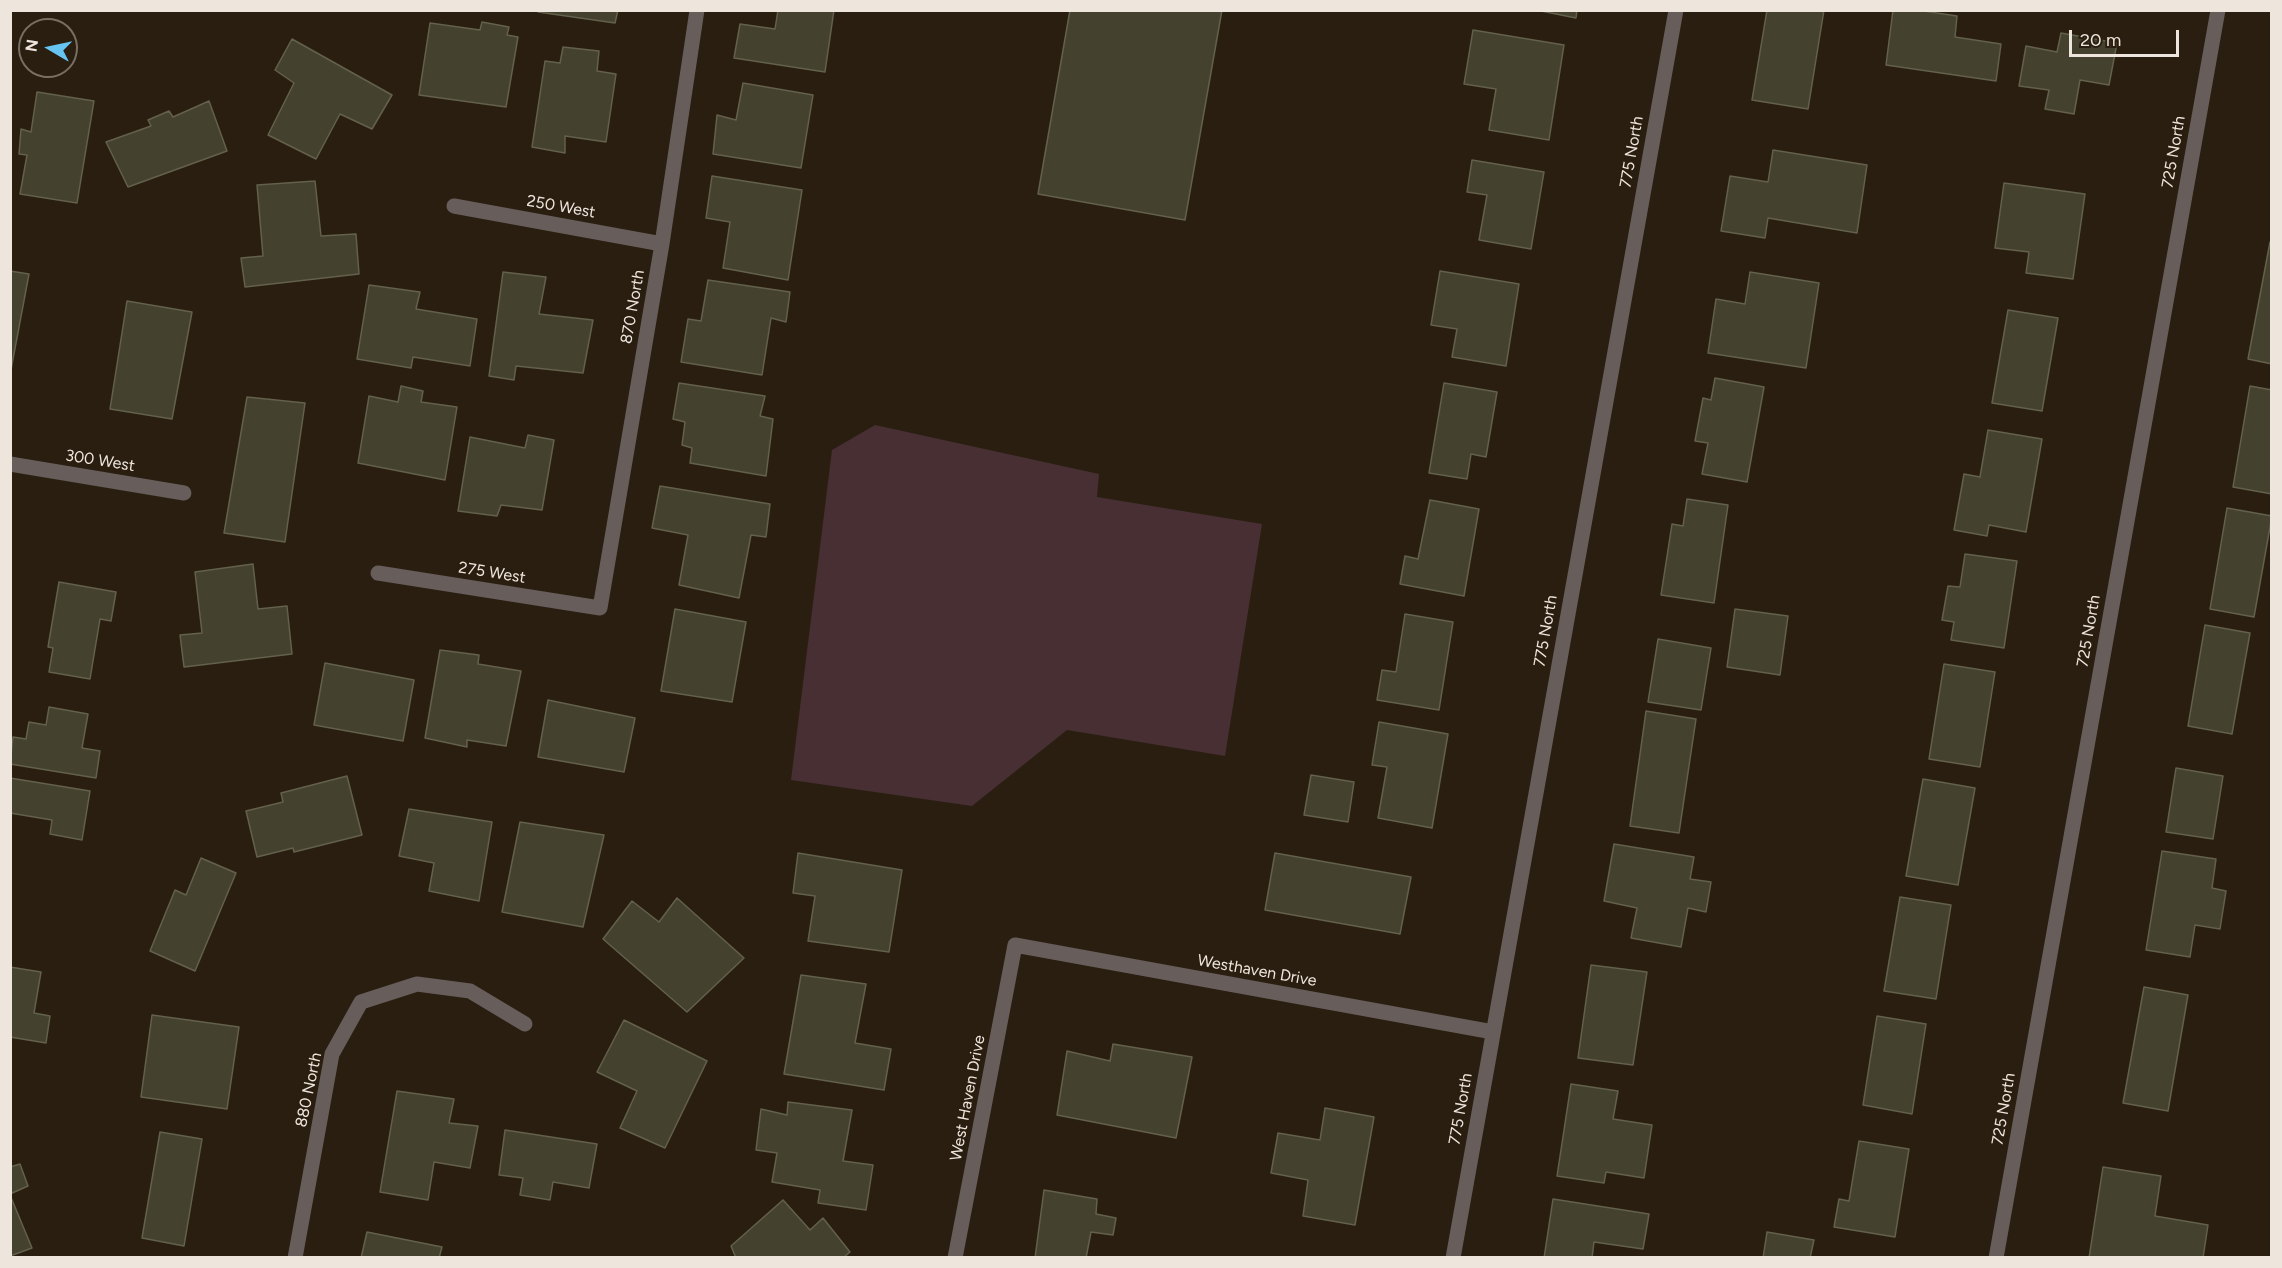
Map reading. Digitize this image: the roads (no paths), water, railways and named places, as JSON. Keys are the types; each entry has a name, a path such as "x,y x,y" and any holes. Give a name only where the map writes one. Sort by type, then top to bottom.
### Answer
{"street":[{"name":"870 North","path":"600,608 662,244 697,10"},
{"name":"775 North","path":"1453,1257 1676,10"},
{"name":"725 North","path":"1996,1257 2218,10"},
{"name":"250 West","path":"454,206 662,244"},
{"name":"300 West","path":"10,464 184,493"},
{"name":"275 West","path":"378,573 600,608"},
{"name":"Westhaven Drive","path":"1015,945 1493,1032"},
{"name":"West Haven Drive","path":"955,1257 1015,945"},
{"name":"880 North","path":"295,1257 332,1054 361,1002 417,984 470,991 525,1024"}]}
